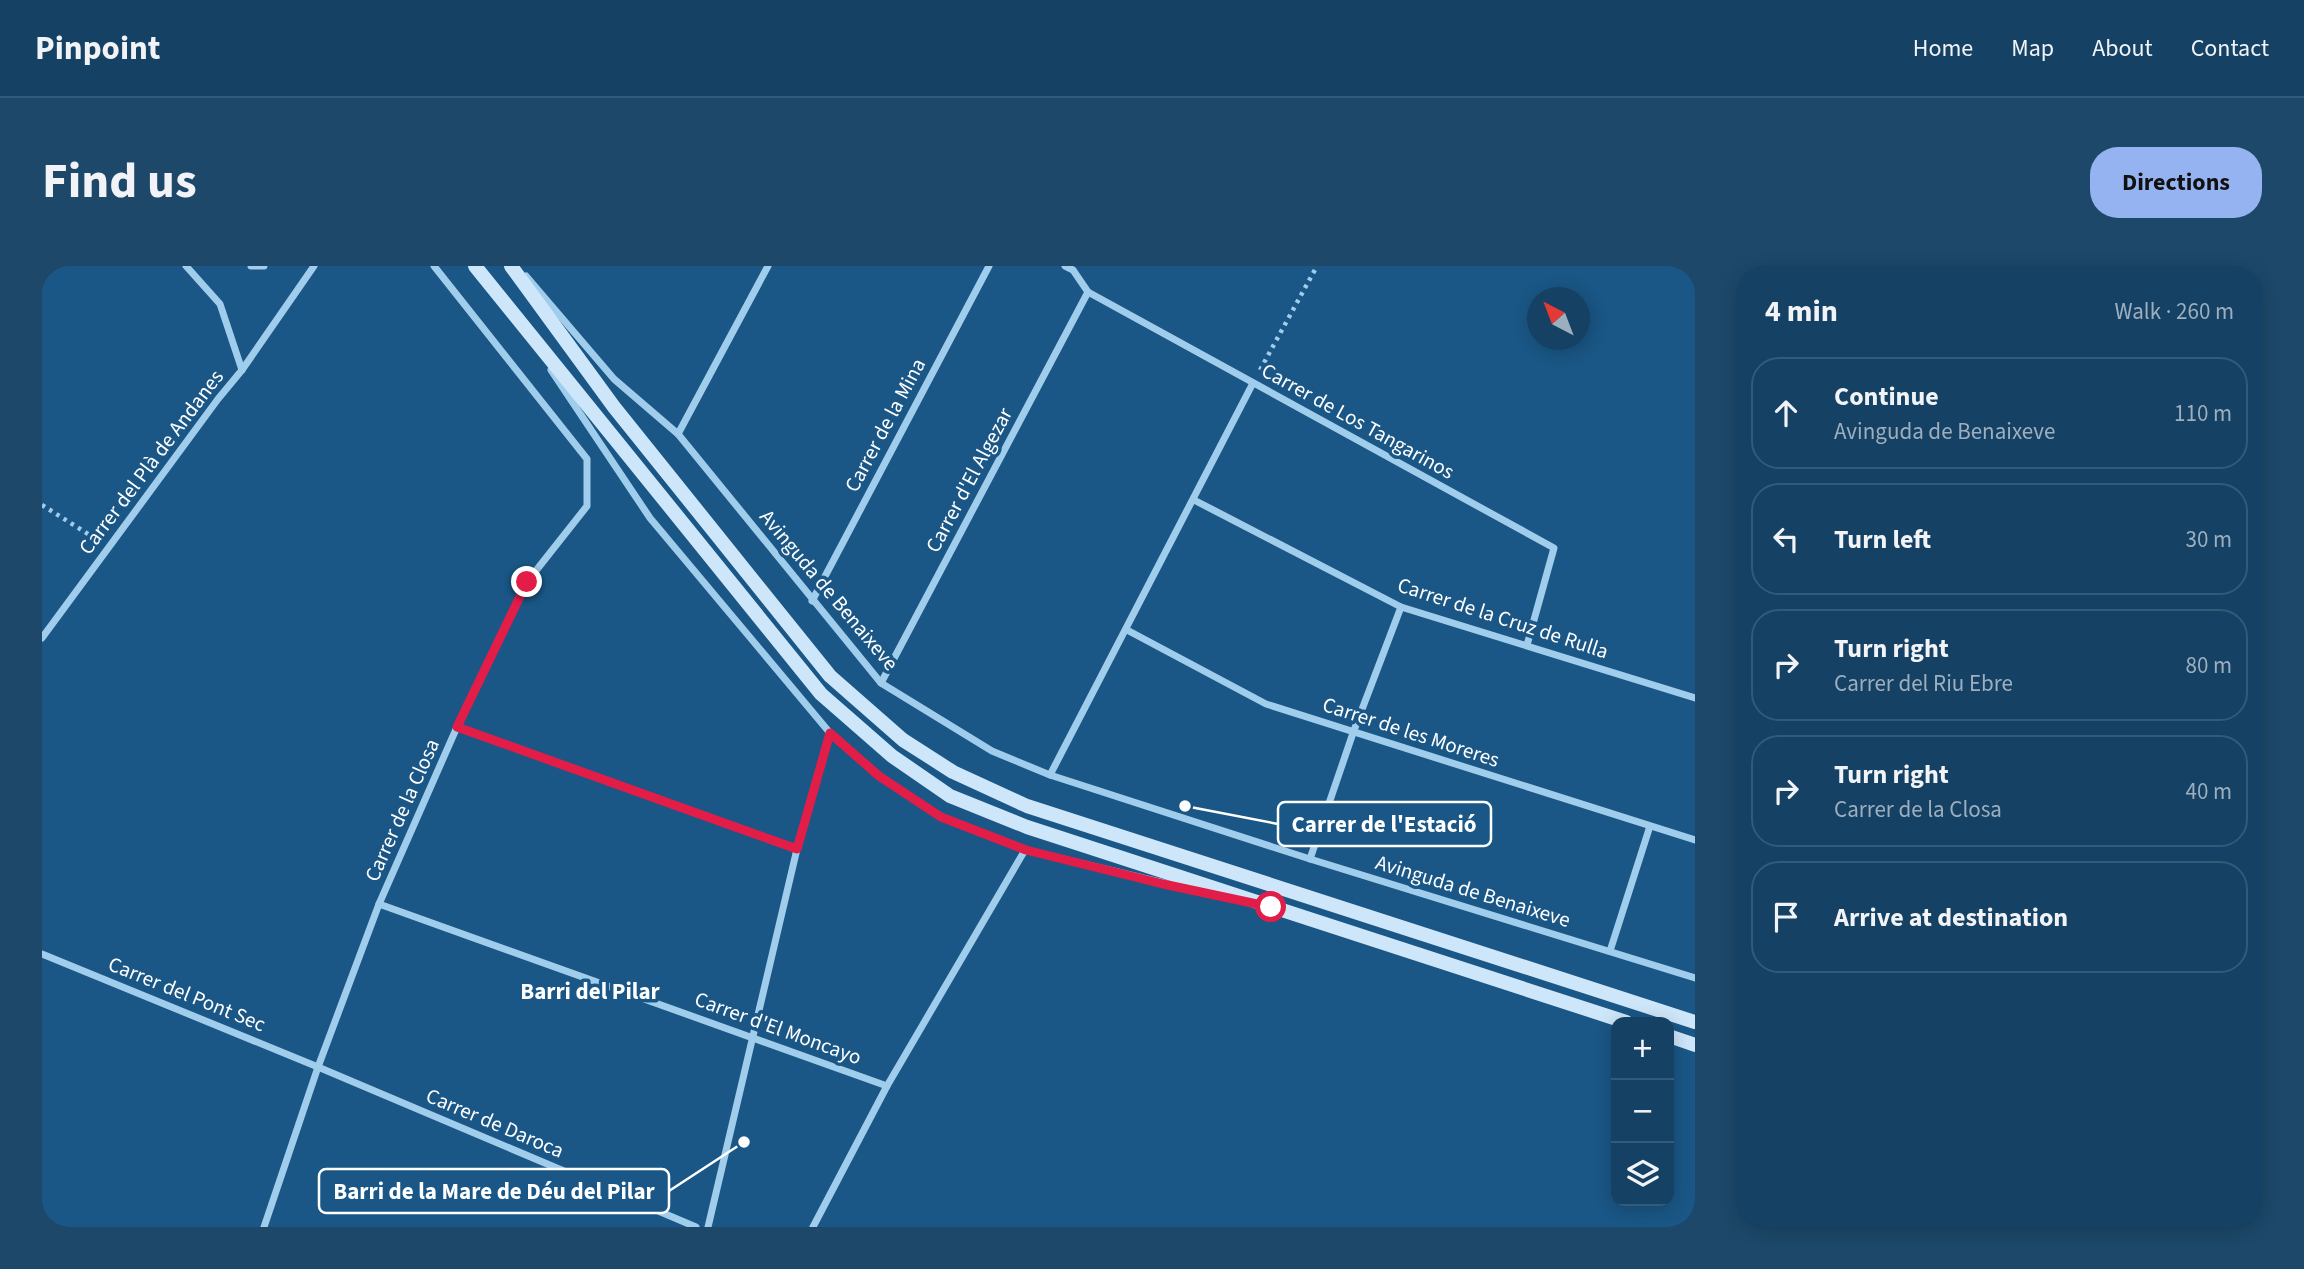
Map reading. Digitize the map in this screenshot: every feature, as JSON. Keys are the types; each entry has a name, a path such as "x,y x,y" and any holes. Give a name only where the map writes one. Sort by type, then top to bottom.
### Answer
{"street":[{"name":"Carrer del Plà de Andanes","path":"42,638 242,370 220,304 186,266"},
{"path":"251,266 264,266"},
{"path":"242,370 314,266"},
{"name":"Carrer de la Closa","path":"264,1227 318,1067 379,904 457,727 527,582 587,506 587,459 435,266"},
{"path":"475,266 821,694 892,756 950,796 1027,828 1611,1017"},
{"path":"511,266 614,407 831,676 903,740 953,772 1027,806 1695,1022"},
{"name":"Avinguda de Benaixeve","path":"517,266 614,379 678,434 881,683 992,751 1050,775 1310,859 1695,978"},
{"path":"678,434 768,266"},
{"name":"Carrer de la Mina","path":"812,601 989,266"},
{"name":"Carrer de Los Tangarinos","path":"1065,266 1073,270 1088,292 1555,548 1527,645"},
{"name":"Carrer d'El Algezar","path":"881,683 1088,292"},
{"path":"514,314 650,518 830,733 879,776 941,817 1026,850 1271,907"},
{"path":"1050,775 1253,383"},
{"name":"Carrer de la Cruz de Rulla","path":"1194,500 1401,607 1695,698"},
{"path":"1310,859 1353,733 1401,607"},
{"name":"Carrer de les Moreres","path":"1127,630 1266,704 1695,840"},
{"path":"457,727 797,849"},
{"path":"708,1227 797,849 830,733"},
{"path":"1609,951 1650,827"},
{"path":"813,1227 887,1086 1026,850"},
{"name":"Carrer d'El Moncayo","path":"379,904 887,1086"},
{"name":"Carrer del Pont Sec","path":"42,954 318,1067"},
{"path":"1674,1038 1695,1045"},
{"name":"Carrer de Daroca","path":"318,1067 696,1227"}],"path":[{"path":"1253,383 1317,266"},
{"path":"42,505 109,547"}],"place":[{"name":"Carrer de l'Estació","path":"1185,806"},
{"name":"Barri de la Mare de Déu del Pilar","path":"744,1142"}],"district":[{"name":"Barri del Pilar","path":"590,991"}],"route":[{"path":"527,582 457,727 797,849 830,733 879,776 941,817 1026,850 1271,907"}]}
